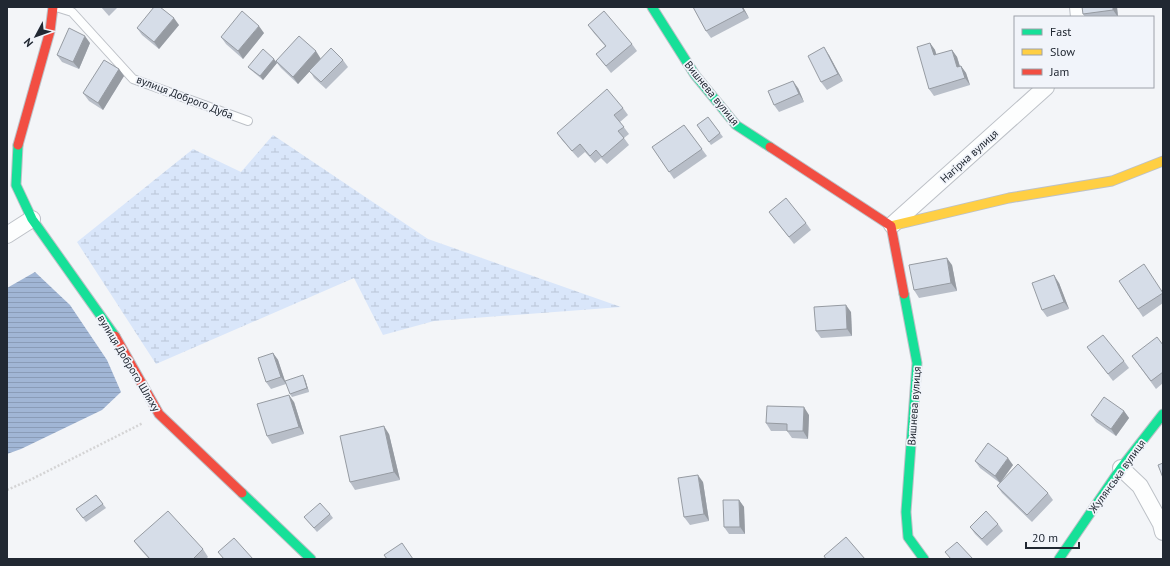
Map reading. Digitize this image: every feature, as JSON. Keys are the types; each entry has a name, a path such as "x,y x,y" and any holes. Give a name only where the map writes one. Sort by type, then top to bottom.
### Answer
{"street":[{"name":"вулиця Доброго Дуба","path":"32,219 16,185 18,146 50,31 54,7"},
{"name":"Вишнева вулиця","path":"652,7 695,75 736,125 891,226 917,363 906,512 908,537 924,559"},
{"name":"Нагірна вулиця","path":"891,226 1045,88"},
{"path":"891,226 1009,198 1112,181 1163,161"},
{"path":"7,235 32,219"},
{"name":"вулиця Доброго Шляху","path":"32,219 115,336 159,414 311,559"},
{"name":"Жулянська вулиця","path":"1059,559 1121,468 1163,414"},
{"path":"1121,468 1140,486 1161,524 1163,532"}],"lane":[{"name":"вулиця Доброго Дуба","path":"54,7 72,12 134,79 248,121"}],"path":[{"path":"7,490 32,479 159,414"}],"green space":[{"path":"273,135 428,239 621,307 434,321 383,335 354,278 156,364 77,242 193,149 241,172"}],"shaded area":[{"path":"35,272 70,305 107,360 121,392 102,410 21,449 7,454 7,288"}],"building":[{"path":"154,7 160,7 174,18 154,42 137,28"},
{"path":"693,7 742,7 744,11 706,31"},
{"path":"1082,7 1113,7 1113,10 1083,14"},
{"path":"242,11 259,26 238,51 221,37"},
{"path":"604,11 632,44 606,66 596,54 606,46 588,25"},
{"path":"69,28 85,36 73,62 57,55"},
{"path":"299,36 316,51 293,77 276,61"},
{"path":"930,43 934,55 952,50 957,67 961,66 965,78 929,89 917,47"},
{"path":"824,47 838,74 821,82 808,56"},
{"path":"331,48 343,60 321,82 309,71"},
{"path":"263,49 274,59 260,76 248,67"},
{"path":"104,60 119,69 98,103 83,93"},
{"path":"793,81 799,94 774,105 768,91"},
{"path":"607,89 623,108 614,115 624,127 618,131 624,138 602,157 596,150 590,156 580,144 572,151 557,133"},
{"path":"708,117 720,133 709,142 697,125"},
{"path":"684,125 702,149 669,172 652,147"},
{"path":"786,198 806,223 789,237 769,212"},
{"path":"947,258 951,283 914,290 909,265"},
{"path":"1144,264 1163,293 1138,309 1119,281"},
{"path":"1054,275 1064,302 1042,310 1032,283"},
{"path":"846,305 847,329 816,331 814,307"},
{"path":"1103,335 1124,361 1108,374 1087,347"},
{"path":"1157,337 1163,345 1163,372 1151,381 1132,356"},
{"path":"273,353 281,377 266,382 258,358"},
{"path":"303,375 307,388 290,394 285,381"},
{"path":"289,395 299,427 267,436 257,404"},
{"path":"1104,397 1124,411 1111,429 1091,415"},
{"path":"767,406 804,407 803,431 787,431 787,424 766,423"},
{"path":"384,426 394,472 350,482 340,436"},
{"path":"988,443 1008,458 995,476 975,461"},
{"path":"1163,463 1163,478 1158,465"},
{"path":"1018,464 1048,493 1027,515 997,486"},
{"path":"698,475 704,514 684,517 678,478"},
{"path":"96,495 103,504 83,518 76,509"},
{"path":"723,500 739,500 740,527 724,527"},
{"path":"320,503 330,514 314,528 304,517"},
{"path":"168,511 203,549 193,559 150,559 134,541"},
{"path":"986,511 998,524 982,539 970,527"},
{"path":"846,537 865,559 826,559 824,556"},
{"path":"234,538 253,559 224,559 218,552"},
{"path":"957,542 973,559 951,559 945,552"},
{"path":"402,543 413,559 387,559 384,555"}],"traffic: fast":[{"path":"652,7 695,75 736,125 770,147"},
{"path":"18,145 16,185 32,219 115,336"},
{"path":"904,294 917,363 906,512 908,537 924,559"},
{"path":"1059,559 1121,468 1163,414"},
{"path":"242,493 311,559"}],"traffic: slow":[{"path":"891,226 1009,198 1112,181 1163,161"}],"traffic: jam":[{"path":"18,145 50,31 53,7"},
{"path":"770,147 891,226 904,294"},
{"path":"115,336 159,414 242,493"}]}
